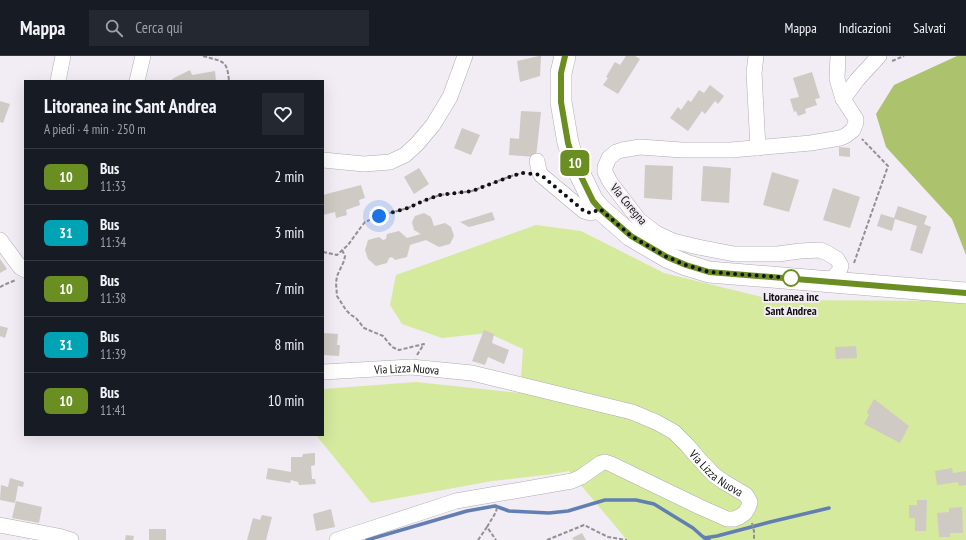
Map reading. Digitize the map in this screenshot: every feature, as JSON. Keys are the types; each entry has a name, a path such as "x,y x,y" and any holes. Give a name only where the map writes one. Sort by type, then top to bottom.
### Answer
{"main road":[{"path":"565,56 561,73 561,102 568,143 574,162 593,201 631,236 667,257 709,272 966,293"}],"street":[{"path":"58,80 63,56"},
{"path":"137,80 143,56"},
{"path":"324,160 364,164 390,162 405,155 434,125 450,96 465,56"},
{"path":"756,56 754,73 758,148"},
{"path":"838,56 838,79 843,99 856,118 853,130"},
{"path":"843,99 857,80 879,56"},
{"name":"Via Coregna","path":"840,282 840,264 837,259 820,250 778,254 734,254 673,241 656,233 639,220 610,182 605,172 605,167 609,158 614,154 622,150 640,147 682,150 758,148 811,143 833,139 845,136 853,130"},
{"path":"539,168 584,211 591,213 600,209"},
{"path":"0,240 20,267 21,275"},
{"name":"Via Lizza Nuova","path":"324,372 411,367 472,373 632,412 656,422 674,432 714,475 746,495 750,502 748,508 739,517 727,519 605,462 601,463 581,477 572,480 456,501 337,540"},
{"path":"0,525 58,536 71,540"}],"path":[{"path":"203,56 222,62 226,65 229,80"},
{"path":"840,282 853,266 888,166 853,130"},
{"path":"324,252 337,255 348,245 366,222 379,216 408,208 440,195 472,191 539,168"},
{"path":"342,250 346,256 337,276 336,291 337,296 346,310 356,318 364,328 384,336 392,347 399,350 404,350 424,344 416,356 421,362 432,369"},
{"path":"0,287 21,275"},
{"path":"478,540 497,509"},
{"path":"547,540 584,526 608,537 627,540"},
{"path":"487,527 496,540"},
{"path":"754,531 754,540"}],"green space":[{"path":"957,56 966,56 966,255 952,219 886,147 876,114 894,85"},
{"path":"536,225 581,231 664,273 774,300 966,301 966,540 627,540 569,471 492,481 371,503 317,436 324,436 324,389 416,382 520,393 523,349 488,333 442,338 402,324 390,305 396,275"}],"building":[{"path":"541,56 540,76 520,82 517,61"},
{"path":"626,56 635,56 640,59 618,94 603,85 615,62 620,65"},
{"path":"190,70 192,75 215,71 216,80 172,80"},
{"path":"812,72 820,98 815,99 817,105 805,109 806,113 798,116 796,111 794,112 790,99 799,97 793,78"},
{"path":"710,85 724,96 718,104 715,101 705,114 702,111 688,131 670,118 678,107 681,110 688,100 691,102 699,90 704,93"},
{"path":"0,101 10,104 3,123 0,122"},
{"path":"521,111 541,112 536,157 509,155 510,138 519,139"},
{"path":"462,128 480,135 471,155 454,148"},
{"path":"839,147 850,148 850,157 839,156"},
{"path":"645,165 673,166 672,200 644,198"},
{"path":"703,166 731,168 729,203 701,201"},
{"path":"419,168 429,184 414,194 404,177"},
{"path":"772,172 799,180 789,212 763,205"},
{"path":"361,185 365,198 359,200 360,205 346,210 347,215 336,218 335,212 324,215 324,195"},
{"path":"833,188 860,197 850,228 823,220"},
{"path":"898,206 927,216 924,224 931,227 922,254 910,250 917,226 895,219 892,231 877,226 881,214 894,218"},
{"path":"492,212 495,220 469,227 460,222"},
{"path":"424,213 431,217 434,226 445,223 451,227 454,236 450,244 439,247 426,240 410,245 407,257 395,260 392,257 389,258 387,263 376,266 368,259 365,250 368,240 379,237 383,240 386,239 387,234 399,231 407,238 421,234 414,230 412,222 415,216"},
{"path":"0,259 7,269 0,273"},
{"path":"0,326 8,328 5,338 0,336"},
{"path":"484,330 494,334 492,343 509,350 504,364 488,357 485,365 472,361"},
{"path":"324,333 338,334 337,345 340,345 339,356 324,355"},
{"path":"856,346 857,358 836,359 835,347"},
{"path":"874,399 909,426 900,443 864,424 869,415 867,412"},
{"path":"315,453 315,465 311,466 312,479 315,479 316,484 299,485 298,482 291,480 290,483 266,479 268,468 291,472 291,457 302,457 303,454"},
{"path":"952,468 953,473 966,471 966,485 959,486 958,482 937,485 935,471"},
{"path":"10,478 24,482 23,487 18,486 15,503 0,500 1,485 8,487"},
{"path":"917,500 927,500 926,531 915,531 915,518 909,518 909,505 917,505"},
{"path":"16,501 42,507 39,523 12,518"},
{"path":"962,507 963,533 950,533 950,537 939,537 937,513 949,512 949,508"},
{"path":"331,509 335,527 316,531 313,514"},
{"path":"262,515 272,517 266,540 247,540 253,518 260,520"},
{"path":"149,529 166,529 166,540 149,540"},
{"path":"582,533 586,540 574,540 572,538"},
{"path":"126,535 134,536 133,540 125,540"}],"waterway":[{"path":"367,540 467,511 495,506 509,511 549,513 568,511 605,500 636,500 654,504 693,528 709,540"},
{"path":"704,538 829,508"}],"bus line":[{"name":"10","path":"565,56 561,73 561,102 568,143 574,162 593,201 615,223 631,236 667,257 709,272 966,293"}],"place":[{"name":"Litoranea inc Sant Andrea","path":"791,278"}],"route":[{"path":"379,216 408,208 440,195 472,191 523,173 541,175 587,213 600,209 631,236 667,257 686,265 709,272 791,278"}]}
